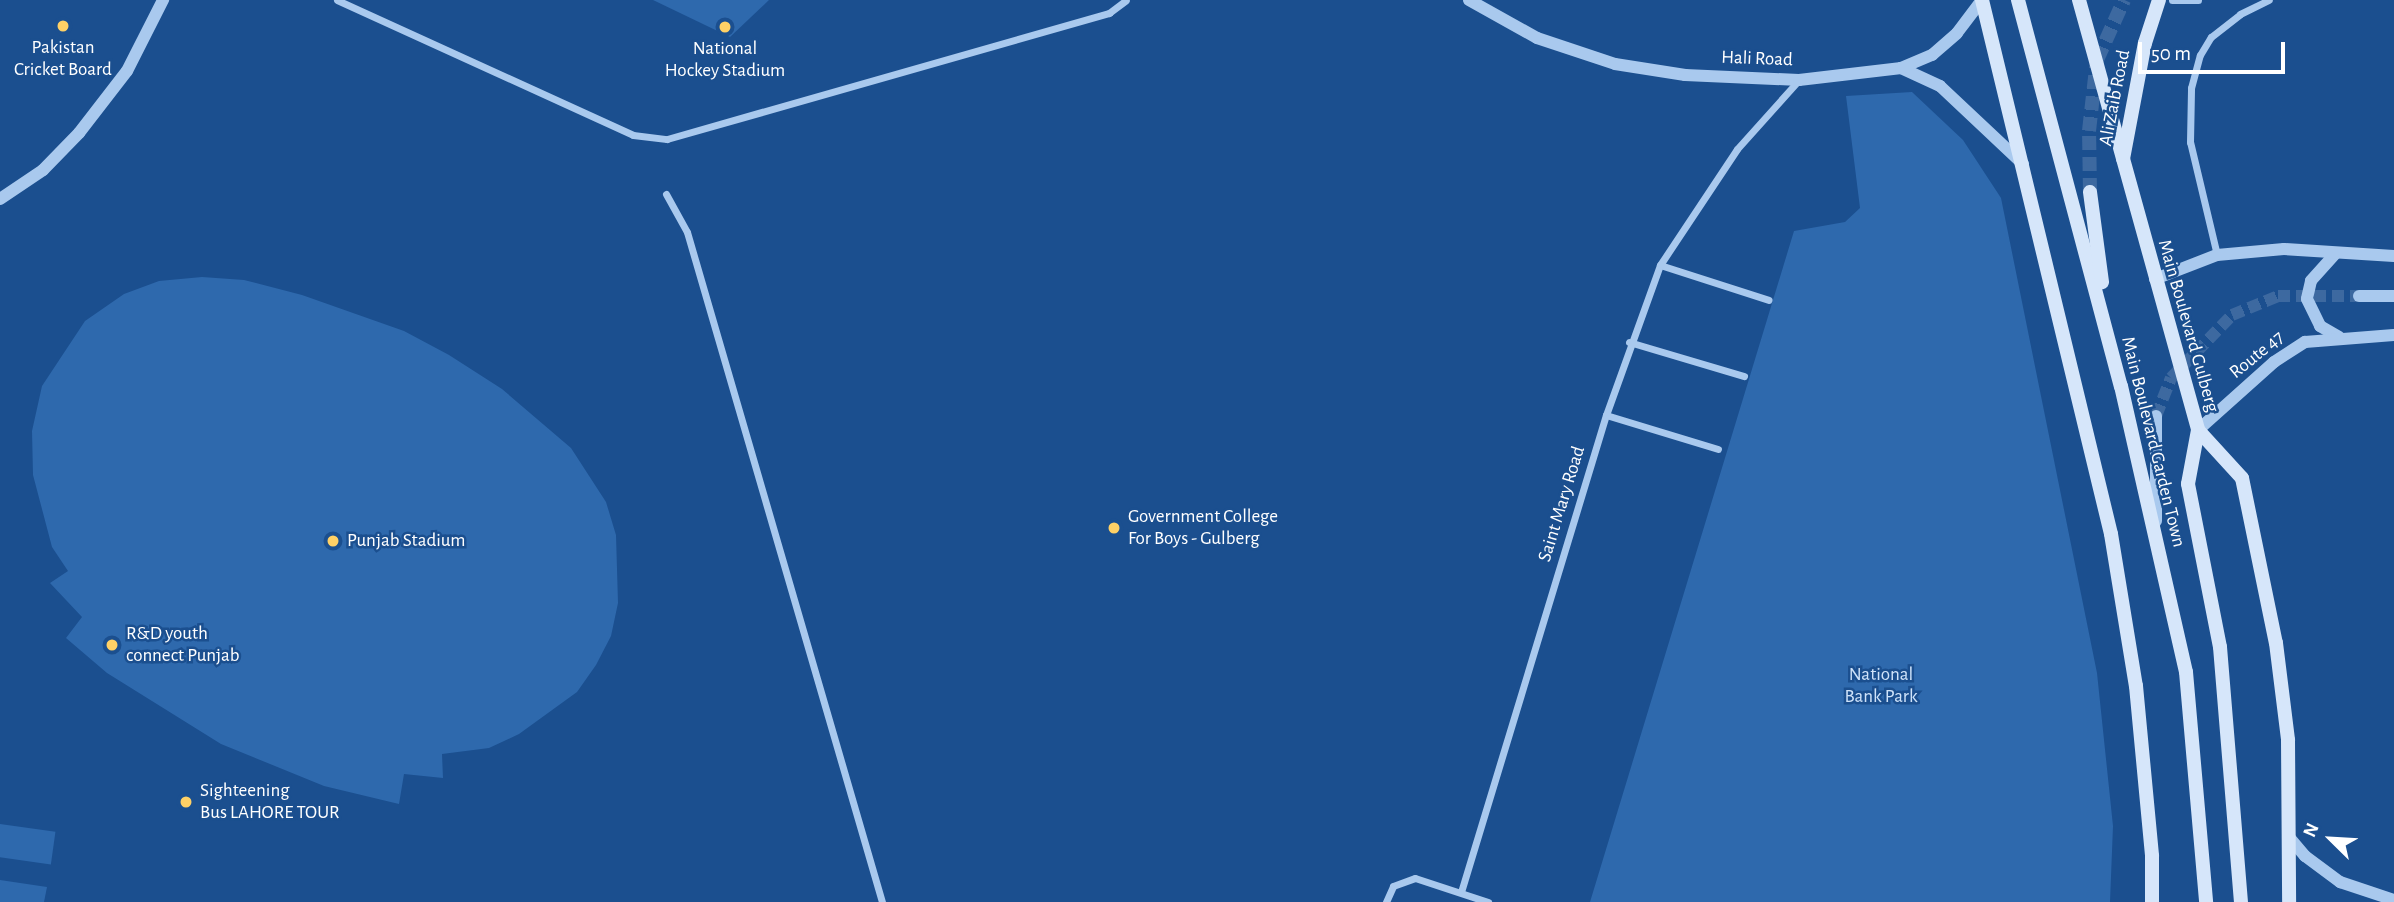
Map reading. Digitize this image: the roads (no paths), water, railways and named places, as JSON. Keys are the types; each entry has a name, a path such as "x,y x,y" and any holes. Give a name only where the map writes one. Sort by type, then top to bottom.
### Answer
{"main road":[{"path":"1982,0 2111,534 2136,687 2152,856 2152,902"},
{"name":"Main Boulevard Garden Town","path":"2018,0 2120,386 2156,532 2186,672 2206,902"},
{"name":"Main Boulevard Gulberg","path":"2078,0 2198,430 2242,478 2276,643 2288,740 2289,902"},
{"name":"Ali Zaib Road","path":"2123,163 2145,43 2159,0"},
{"path":"2090,192 2120,386"},
{"name":"Main Boulevard Garden Town","path":"2198,430 2188,484 2220,647 2241,902"}],"street":[{"path":"0,199 43,170 79,133 127,71 163,0"},
{"path":"337,0 633,135 667,139 1110,13 1126,0"},
{"name":"Hali Road","path":"1469,0 1536,38 1615,64 1685,75 1799,80 1900,68 1932,55 1957,33 1982,0"},
{"path":"2172,0 2199,0"},
{"path":"2217,255 2190,142 2191,88 2200,55 2211,37 2240,14 2269,0"},
{"path":"1900,68 1940,86 2023,164"},
{"name":"Saint Mary Road","path":"1461,892 1629,342 1660,265 1737,149 1799,80"},
{"path":"666,194 687,232 882,902"},
{"path":"2155,279 2217,255 2284,249 2394,256"},
{"path":"2335,254 2311,281 2307,299 2320,326 2339,337"},
{"path":"1660,265 1769,300"},
{"path":"2359,296 2394,296"},
{"name":"Route 47","path":"2198,430 2288,351 2305,341 2394,335"},
{"path":"1629,342 1744,376"},
{"path":"1606,415 1718,449"},
{"path":"2156,416 2156,532"},
{"path":"2289,837 2305,856 2340,882 2394,900"},
{"path":"1386,902 1393,886 1415,878 1488,902"}],"tunnel":[{"path":"2090,192 2089,131 2097,60 2124,0"},
{"path":"2156,416 2171,378 2232,315 2278,296 2359,296"}],"place":[{"name":"Pakistan Cricket Board","path":"63,26"},
{"name":"National Hockey Stadium","path":"725,27"},
{"name":"Government College For Boys - Gulberg","path":"1114,528"},
{"name":"Punjab Stadium","path":"333,541"},
{"name":"R&D youth connect Punjab","path":"112,645"},
{"name":"Sighteening Bus LAHORE TOUR","path":"186,802"}],"park label":[{"name":"National Bank Park","path":"1881,686"}]}
